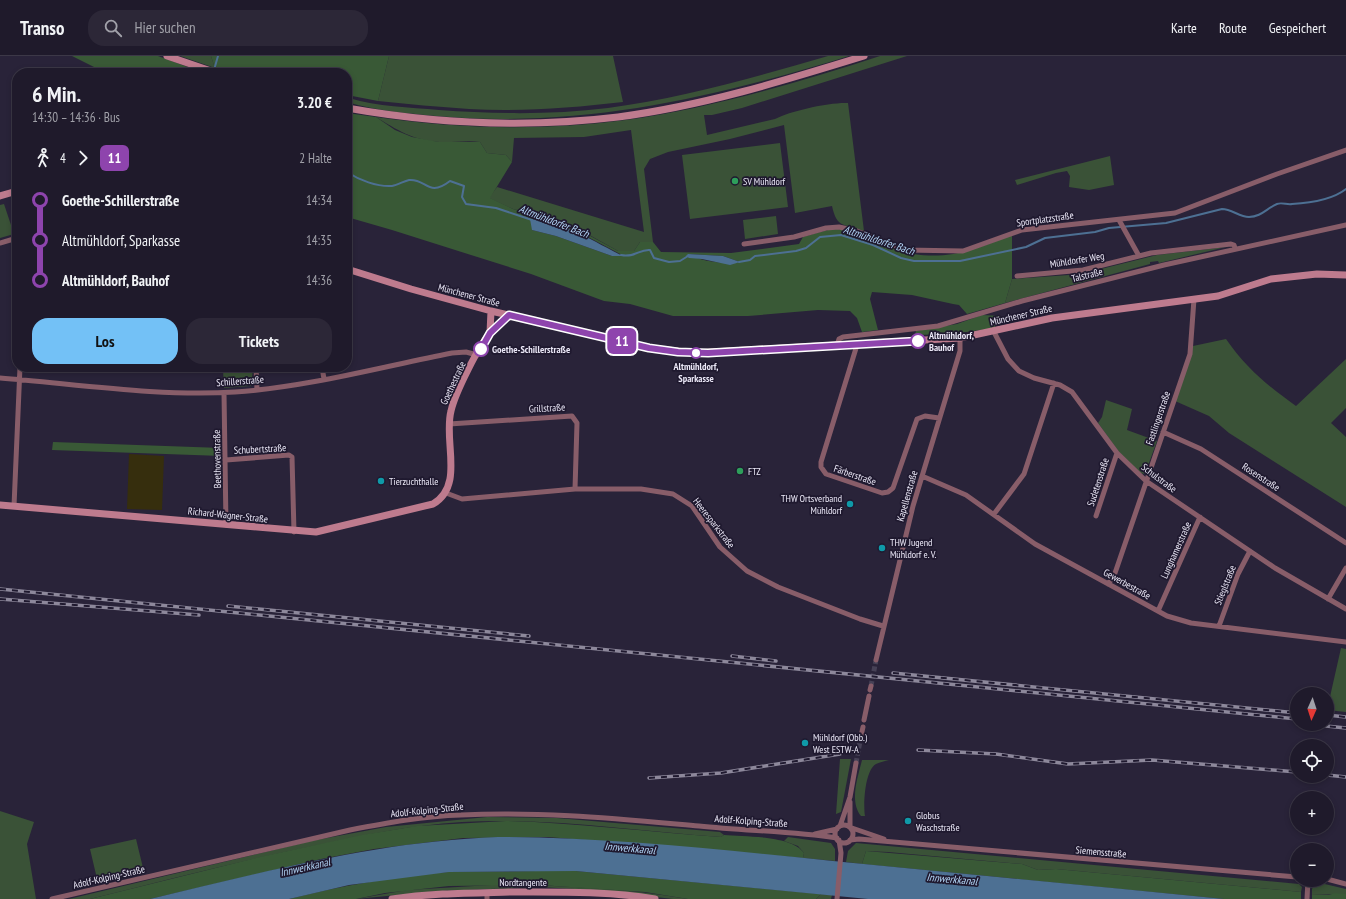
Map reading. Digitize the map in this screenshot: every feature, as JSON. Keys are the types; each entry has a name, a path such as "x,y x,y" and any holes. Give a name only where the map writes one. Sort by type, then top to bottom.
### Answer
{"street":[{"path":"166,56 203,68"},
{"path":"352,109 405,117 473,122 538,123 599,119 669,108 736,94 864,56"},
{"name":"Sportplatzstraße","path":"744,244 794,237 826,228 839,227 857,231 906,250 957,252 974,248 1022,230 1120,221 1175,213 1277,174 1346,150"},
{"path":"0,196 12,192"},
{"path":"1120,221 1139,256"},
{"name":"Talstraße","path":"837,346 840,338 938,326 1022,301 1235,248 1346,225"},
{"path":"0,243 12,239"},
{"name":"Mühldorfer Weg","path":"1017,276 1096,268 1139,256 1231,244 1234,245 1235,248"},
{"name":"Münchener Straße","path":"352,271 411,289 491,311 649,348 678,352 708,353 960,338 994,332 1052,318 1134,309 1227,294 1259,282 1282,277 1324,274 1346,275"},
{"name":"Fastlingerstraße","path":"1108,584 1114,576 1190,354 1194,299"},
{"name":"Goethestraße","path":"490,333 491,311"},
{"name":"Goethestraße","path":"446,493 450,481 449,424 455,399 490,333 509,315"},
{"name":"Schulstraße","path":"994,332 1008,359 1020,371 1034,378 1067,388 1072,392 1117,453 1146,481 1275,568 1346,609"},
{"name":"Kapellenstraße","path":"876,660 912,506 960,351 960,338"},
{"name":"Färberstraße","path":"857,345 821,462 820,467 826,474 882,494 888,492 893,488 917,419 925,416 939,418"},
{"name":"Schillerstraße","path":"0,378 129,389 224,393 257,390 324,379 452,353 466,352 478,355"},
{"path":"14,506 19,372"},
{"path":"256,372 257,390"},
{"path":"323,372 324,379"},
{"path":"994,514 1024,474 1054,384"},
{"name":"Beethovenstraße","path":"224,393 226,524"},
{"name":"Grillstraße","path":"449,424 572,416 577,423 575,489"},
{"name":"Rosenstraße","path":"1163,432 1201,449 1346,543"},
{"name":"Sudetenstraße","path":"1096,516 1117,453"},
{"name":"Schubertstraße","path":"226,460 292,456 294,532"},
{"name":"Gewerbestraße","path":"922,476 957,490 994,514 1035,544 1158,611 1181,621 1346,642"},
{"name":"Heeresparkstraße","path":"446,493 462,499 575,489 649,490 673,494 692,506 720,547 747,572 778,587 860,619 883,626"},
{"name":"Richard-Wagner-Straße","path":"0,505 226,524 294,532 323,532 423,507 437,502 446,493"},
{"name":"Lunghamerstraße","path":"1158,611 1200,517"},
{"name":"Stieglstraße","path":"1220,626 1238,574 1250,551"},
{"path":"1328,599 1346,569"},
{"path":"864,720 869,696"},
{"path":"861,736 863,726"},
{"path":"841,852 853,836 850,828 850,797 856,763"},
{"path":"837,899 841,852 838,839 838,828 850,797"},
{"name":"Adolf-Kolping-Straße","path":"52,899 350,830 391,822 460,815 525,814 591,816 743,830 812,834 838,839"},
{"path":"838,828 845,825 850,828"},
{"name":"Adolf-Kolping-Straße","path":"812,834 838,828"},
{"name":"Siemensstraße","path":"850,828 876,837 904,843"},
{"path":"838,839 849,841"},
{"name":"Siemensstraße","path":"849,841 859,839 1290,876"},
{"path":"1334,881 1346,884"},
{"path":"1307,899 1308,887"},
{"name":"Nordtangente","path":"392,899 446,894 487,896 589,893 655,899"}],"green space":[{"path":"72,56 158,56 190,68 96,68"},
{"path":"180,56 211,56 215,68"},
{"path":"211,56 389,56 378,101 352,96 352,68 215,68"},
{"path":"389,56 613,56 623,102 565,108 507,110 469,109 378,101"},
{"path":"828,56 849,56 747,85 697,97 646,107 594,114 542,118 490,119 402,113 369,108 352,103 352,99 394,106 439,110 524,113 566,112 608,108 664,99 747,79"},
{"path":"880,56 907,56 742,108 712,115 704,115 707,135 775,119 790,113 810,108 831,104 848,103 864,231 846,226 839,222 832,206 795,213 784,125 730,139 668,152 650,159 644,169 653,242 640,242 634,251 618,251 584,232 548,217 513,209 489,198 497,187 644,232 631,130 584,137 514,138 512,162 506,155 487,153 480,142 439,142 421,139 398,130 376,117 469,126 532,127 595,124 658,115 722,102 817,76"},
{"path":"352,114 376,117 395,130 412,137 439,142 480,142 487,153 506,155 512,162 490,198 513,209 548,217 570,225 618,251 634,251 640,242 653,242 661,252 731,253 799,244 803,237 835,229 854,232 908,253 936,256 949,255 974,249 1012,235 1012,279 1005,303 967,314 959,305 912,295 872,292 870,299 878,330 862,332 857,318 850,311 818,310 748,316 673,316 630,304 604,301 531,274 352,218","holes":["539,219 588,237 622,255 612,256 556,236 532,230","688,254 723,256 740,262 713,262"]},
{"name":"SV Mühldorf","path":"780,143 788,207 690,219 682,155"},
{"path":"1110,156 1114,185 1089,190 1069,187 1070,176 1067,171 1017,185 1015,180"},
{"path":"4,204 12,228 12,235 0,238 0,205"},
{"path":"776,216 778,234 745,239 743,220"},
{"path":"1226,247 1159,263 1158,261 1150,262 1150,264 1005,303 1012,279 1069,275 1089,272 1157,255"},
{"path":"982,315 1001,316 994,328 953,334 915,335 916,331 957,324"},
{"path":"1226,339 1241,359 1258,376 1296,406 1346,359 1346,408 1331,423 1346,437 1346,507 1229,433 1209,416 1175,401 1193,346"},
{"path":"223,372 253,372 251,386 224,388"},
{"path":"1106,400 1132,409 1127,430 1157,441 1145,474 1140,473 1119,452 1098,423 1102,417"},
{"path":"53,442 222,448 222,456 52,450"},
{"path":"1341,648 1346,649 1346,712 1334,711 1334,687 1332,687"},
{"path":"840,759 851,759 841,812 836,814"},
{"path":"862,760 889,760 876,764 872,767 869,773 864,804 865,816 861,816 857,810 855,796"},
{"path":"0,811 34,822 27,844 36,899 0,899"},
{"path":"487,817 557,818 720,832 724,835 721,837 592,825 527,821 443,823 347,839 200,872 90,899 69,899 311,841 386,827"},
{"path":"506,821 721,837 724,835 767,838 789,843 798,847 804,853 803,858 548,837 463,838 374,849 321,859 150,899 90,899 260,857 362,835 417,826"},
{"path":"788,837 831,843 835,849 835,861 803,858 804,853 798,846 784,841"},
{"path":"136,839 144,872 98,883 90,849"},
{"path":"856,843 1290,883 1290,887 1302,887 1301,892 1056,869 1038,870 1022,864 888,852 866,851 862,864 846,862 848,851"},
{"path":"866,851 1022,864 1038,870 1056,869 1301,892 1301,899 1224,899 862,864"},
{"path":"576,871 821,894 816,899 688,899 645,892 540,885 449,886 385,893 356,899 289,899 368,882 448,872"},
{"path":"491,885 590,888 639,892 688,899 673,899 593,890 539,887 438,891 356,899 407,890"},
{"path":"1334,886 1346,889 1346,894 1312,895 1313,887"},
{"path":"1335,893 1346,894 1346,899 1312,899 1312,895 1329,895"},
{"path":"821,894 832,895 831,899 816,899"}],"sand":[{"path":"129,454 164,456 162,510 127,509"}],"water":[{"path":"530,219 554,223 623,256 612,256 556,236 532,230"},
{"path":"688,254 723,256 740,262 730,265 702,259 689,258 686,256"},
{"name":"Innwerkkanal","path":"498,837 582,839 666,845 1224,899 868,899 576,871 449,872 349,885 289,899 150,899 322,859 366,851 454,840"}],"waterway":[{"name":"Altmühldorfer Bach","path":"215,68 218,56"},
{"name":"Altmühldorfer Bach","path":"352,175 368,182 386,186 392,186 409,180 415,180 432,188 437,188 450,181 464,186 462,197 466,204 496,208 532,220"},
{"name":"Altmühldorfer Bach","path":"739,262 750,260 755,256 796,251 806,248 820,237 841,235 873,245 901,258 914,261 960,261 1026,247 1045,238 1095,232 1109,228 1166,223 1222,209 1229,210 1245,217 1253,217 1277,204 1299,204 1313,202 1334,196 1346,189"},
{"name":"Altmühldorfer Bach","path":"621,255 626,256 650,250 654,258 669,262 680,261 688,256"}],"tunnel":[{"path":"871,686 876,660"},
{"path":"856,763 861,736"}],"railway":[{"path":"0,589 1290,718"},
{"path":"0,599 199,615"},
{"path":"228,606 529,636"},
{"path":"732,656 776,661"},
{"path":"893,673 1290,712"},
{"path":"1334,716 1346,717"},
{"path":"1334,727 1346,728"},
{"path":"918,750 996,754 1068,764 1152,760 1290,771"},
{"path":"649,778 721,773 840,754"},
{"path":"1334,776 1346,777"}],"bus line":[{"name":"11","path":"481,349 490,333 509,315 649,348 678,352 708,353 918,341"}],"place":[{"name":"SV Mühldorf","path":"735,181"},
{"name":"Altmühldorf, Bauhof","path":"918,341"},
{"name":"Goethe-Schillerstraße","path":"481,349"},
{"name":"Altmühldorf, Sparkasse","path":"696,353"},
{"name":"FTZ","path":"740,471"},
{"name":"Tierzuchthalle","path":"381,481"},
{"name":"THW Ortsverband Mühldorf","path":"850,504"},
{"name":"THW Jugend Mühldorf e. V.","path":"882,548"},
{"name":"Mühldorf (Obb.) West ESTW-A","path":"805,743"},
{"name":"Globus Waschstraße","path":"908,821"}]}
